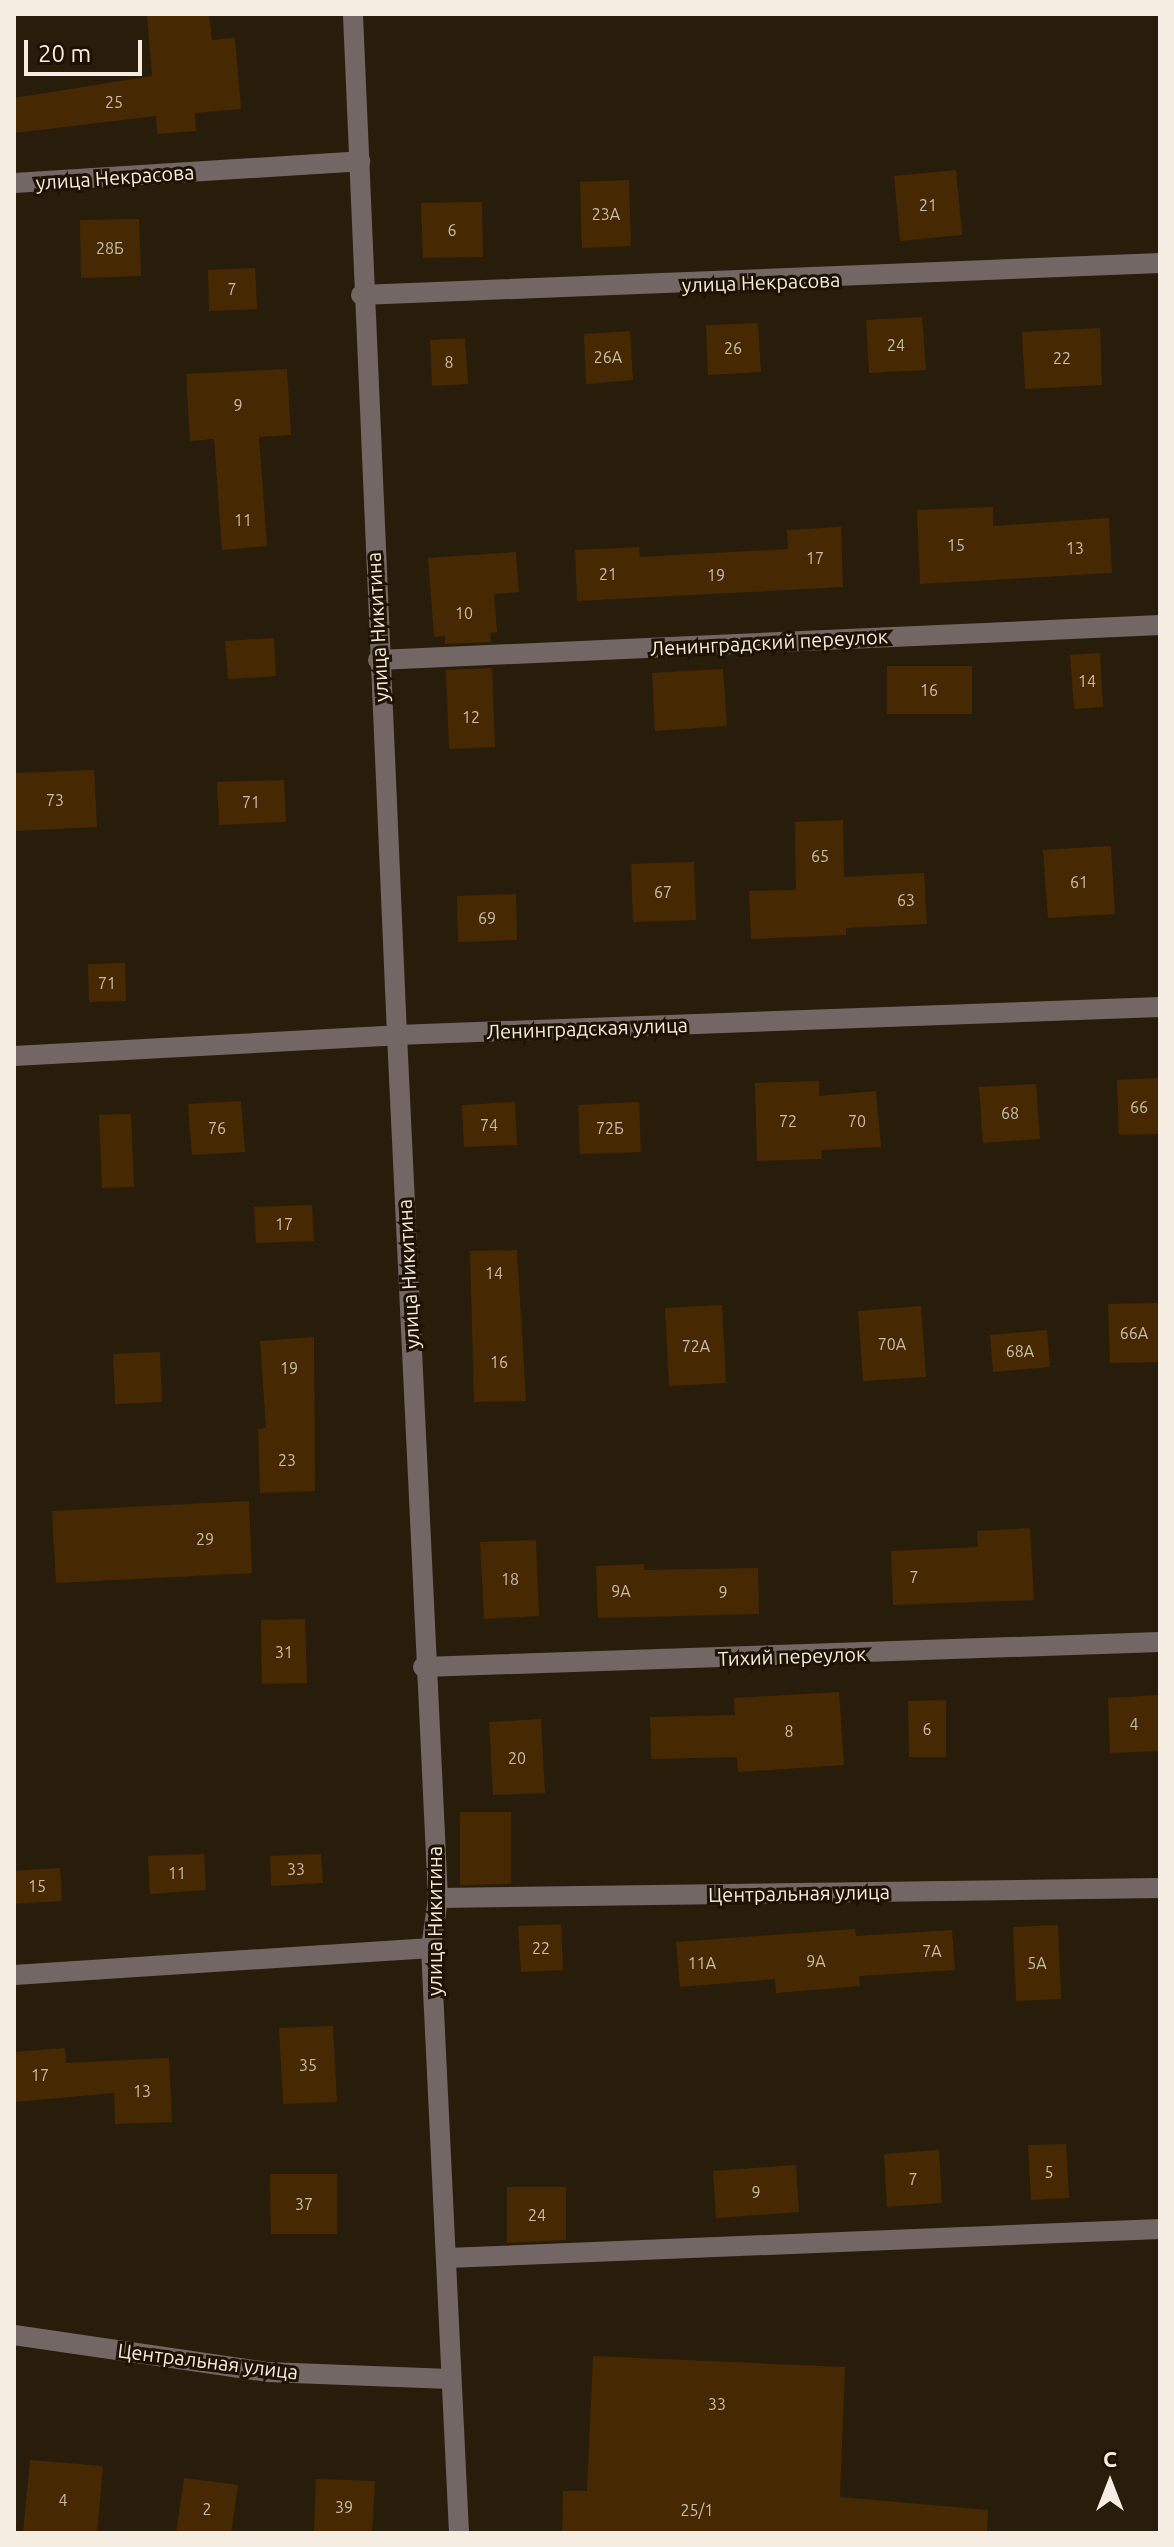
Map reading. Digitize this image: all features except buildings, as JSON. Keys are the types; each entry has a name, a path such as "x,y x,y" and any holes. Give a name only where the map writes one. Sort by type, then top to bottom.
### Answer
{"street":[{"name":"улица Никитина","path":"353,14 360,161 361,295 397,1035 423,1667 438,1898 431,1948 459,2533"},
{"name":"улица Некрасова","path":"14,183 360,161"},
{"name":"улица Некрасова","path":"361,295 1160,263"},
{"name":"Ленинградский переулок","path":"378,660 1160,625"},
{"name":"Ленинградская улица","path":"14,1056 397,1035 1160,1007"},
{"name":"Тихий переулок","path":"423,1667 1160,1642"},
{"name":"Центральная улица","path":"438,1898 1160,1888"},
{"path":"14,1975 431,1948"},
{"path":"447,2258 1160,2229"},
{"name":"Центральная улица","path":"14,2335 267,2372 450,2379"}]}
